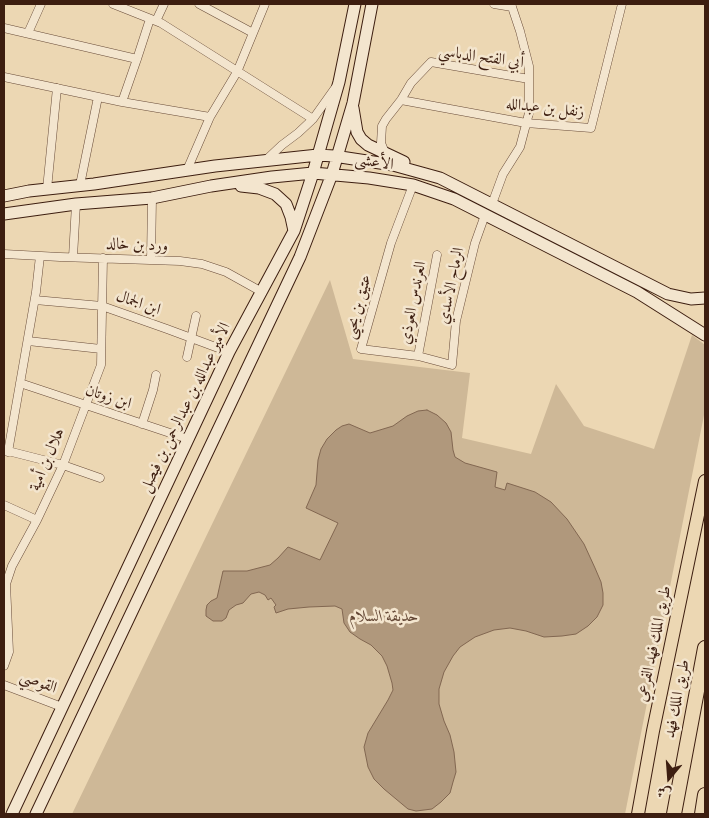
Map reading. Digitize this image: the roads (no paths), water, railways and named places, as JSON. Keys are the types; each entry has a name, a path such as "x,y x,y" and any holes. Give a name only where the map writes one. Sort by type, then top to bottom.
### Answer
{"highway":[{"name":"طريق الملك فهد","path":"674,814 705,648"},
{"path":"702,814 705,796"}],"main road":[{"name":"الأمير عبدالله بن عبدالرحمن بن فيصل","path":"12,814 228,352 294,231 339,82 355,4"},
{"path":"36,814 300,257 332,174 353,103 372,4"},
{"path":"353,103 357,132 361,139 385,154 440,178"},
{"name":"الأعشى","path":"4,196 266,160 318,155 337,156 393,165 440,178 668,294 691,299 705,298"},
{"name":"الأعشى","path":"4,214 76,204 152,198 211,186 313,173 369,178 413,185 454,199 637,292 705,335"},
{"path":"211,186 246,186 259,188 275,194 286,204 294,231"},
{"name":"طريق الملك فهد الفرعي","path":"638,814 653,731 705,481"}],"street":[{"path":"28,33 41,4"},
{"path":"112,4 153,20 313,119"},
{"path":"122,102 153,20 164,4"},
{"path":"199,4 253,34"},
{"path":"188,170 210,117 237,72 265,4"},
{"path":"492,204 503,174 520,147 529,113 529,66 511,6 494,4"},
{"name":"زنفل بن عبدالله","path":"401,100 526,123 590,128 622,4"},
{"path":"4,28 137,59"},
{"name":"أبي الفتح الدباسي","path":"393,165 385,154 381,143 382,126 412,83 432,62 529,79"},
{"path":"4,80 210,117"},
{"path":"266,160 313,119 339,82"},
{"path":"47,189 57,88"},
{"path":"80,186 98,97"},
{"name":"عتيق بن يحيى","path":"413,185 391,243 361,349 418,356 452,365"},
{"path":"151,260 152,198"},
{"path":"73,257 76,204"},
{"name":"الرماح الأسدي","path":"452,365 456,321 475,243 485,215"},
{"name":"ورد بن خالد","path":"4,254 180,261 202,264 226,272 262,292"},
{"name":"العرندس العوذي","path":"418,356 437,255"},
{"path":"40,256 28,341 6,451 63,465 100,478"},
{"name":"هلال بن أمية","path":"4,666 9,652 6,584 13,565 63,465 101,365 103,258"},
{"name":"ابن الجمال","path":"35,300 102,306 228,352"},
{"path":"187,357 196,316"},
{"path":"28,341 101,349"},
{"path":"142,424 156,375"},
{"name":"ابن زوتان","path":"20,383 188,439"},
{"path":"4,505 37,520"},
{"path":"4,563 13,565"},
{"name":"القوصي","path":"4,684 62,707"}],"park label":[{"name":"حديقة السلام","path":"384,618"}]}
